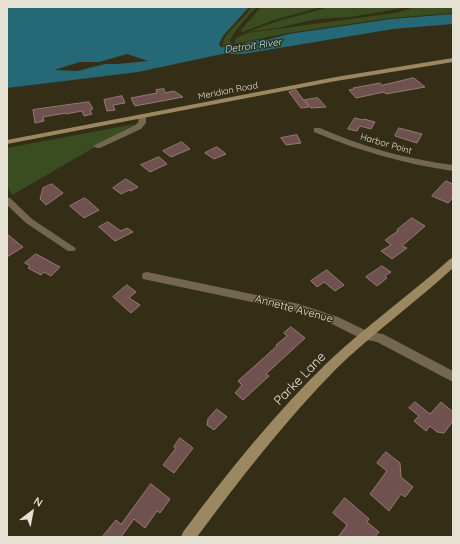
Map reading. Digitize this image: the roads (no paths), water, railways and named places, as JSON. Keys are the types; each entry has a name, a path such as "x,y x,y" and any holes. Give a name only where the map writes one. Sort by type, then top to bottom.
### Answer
{"street":[{"name":"Meridian Road","path":"7,142 351,76 453,60"},
{"path":"97,146 138,127 142,123 142,117"},
{"name":"Harbor Point","path":"317,130 379,153 413,162 453,168"},
{"path":"7,200 29,221 71,249"},
{"name":"Parke Lane","path":"188,537 224,489 292,408 333,366 366,336 433,281 453,262"},
{"name":"Annette Avenue","path":"147,276 299,308 334,320 366,336 379,337 453,377"}],"water":[{"name":"Detroit River","path":"7,7 249,7 223,36 219,44 221,47 270,39 289,34 391,19 453,14 453,24 393,29 243,54 222,54 138,72 7,88","holes":["127,54 148,61 105,64 77,71 54,70 80,62 99,62"]}]}
